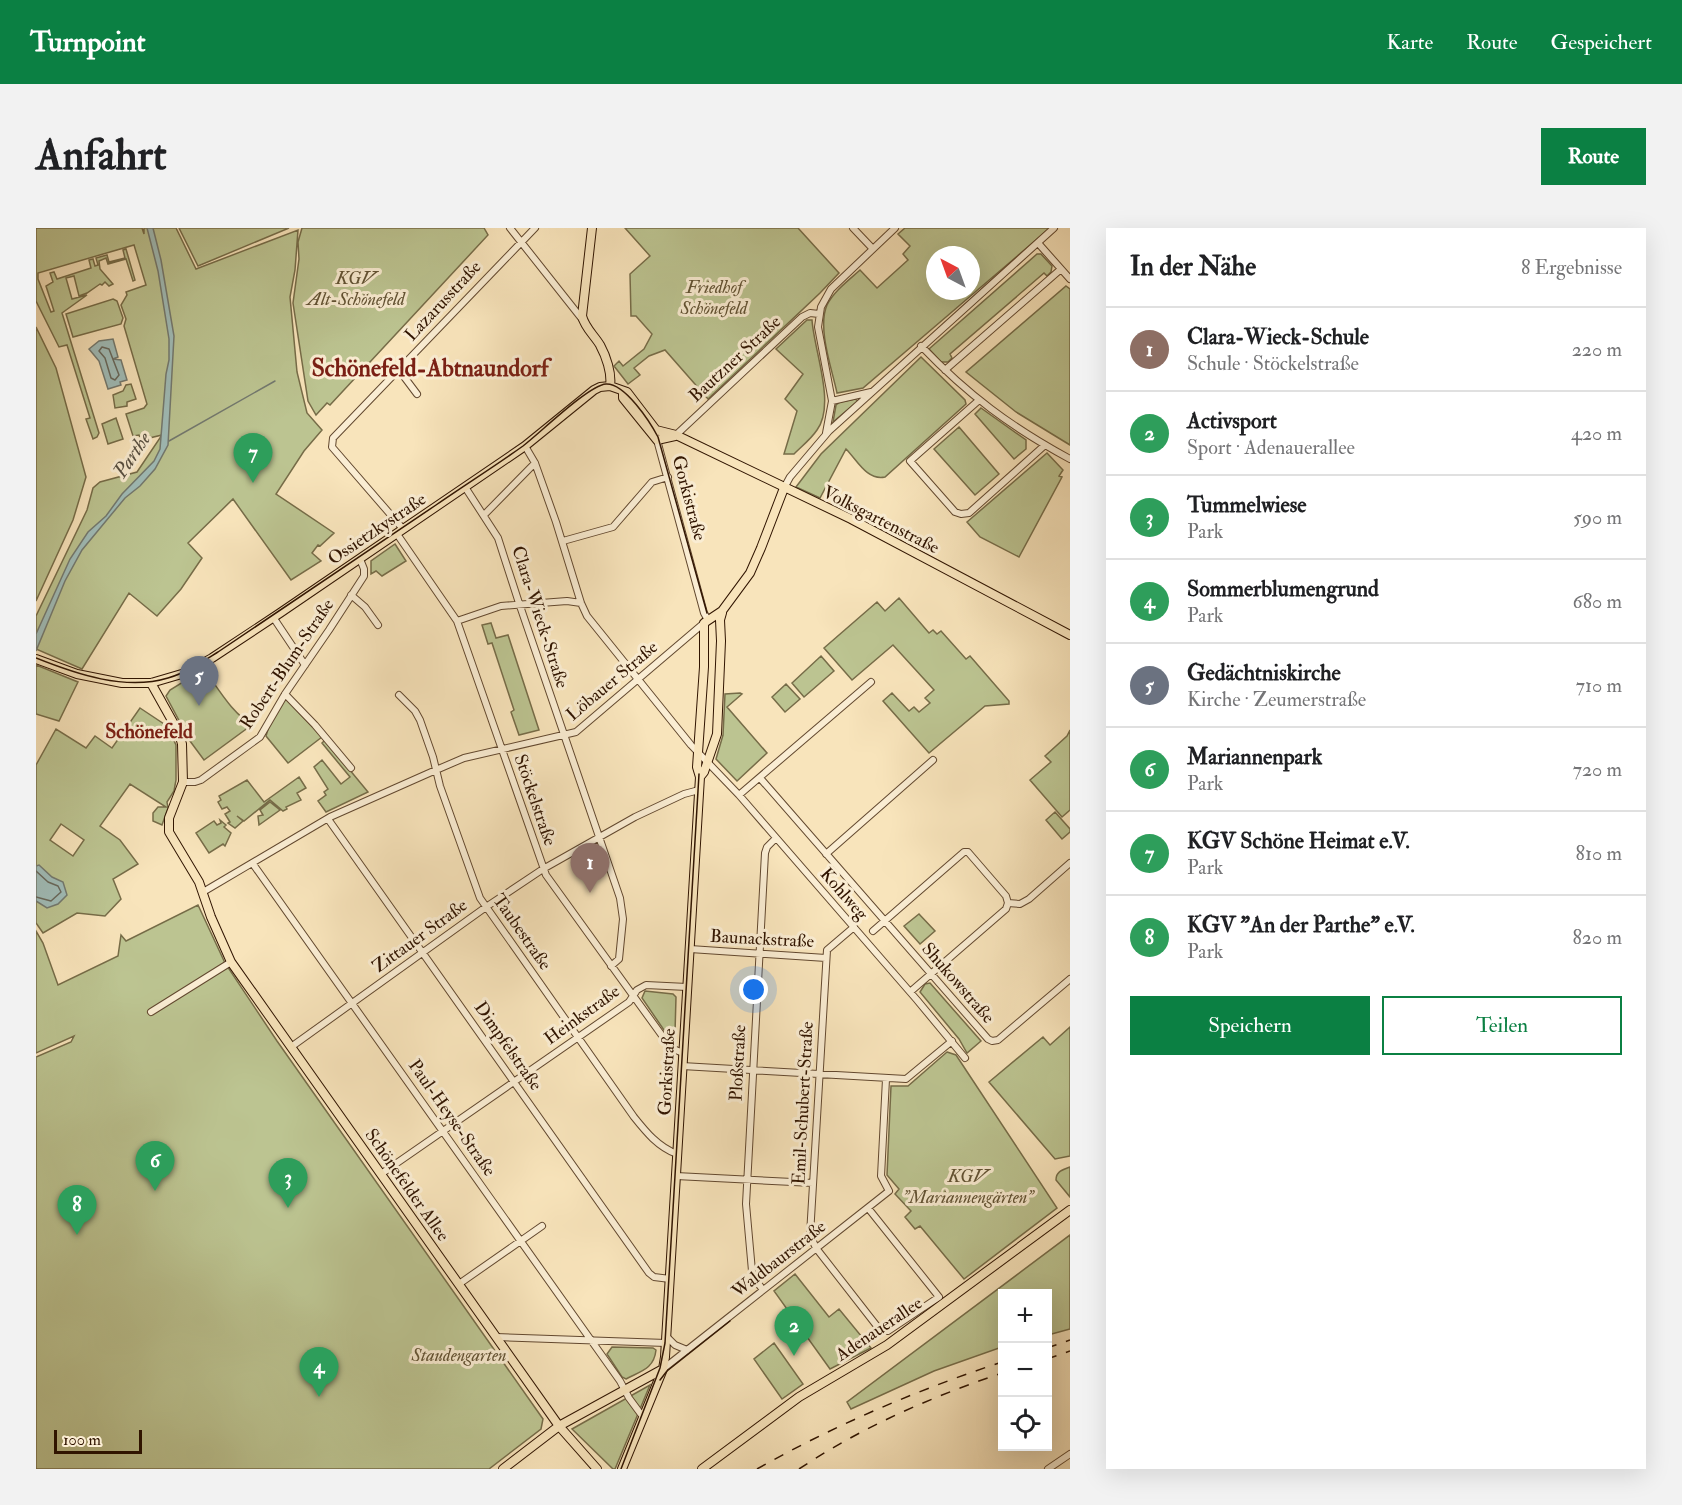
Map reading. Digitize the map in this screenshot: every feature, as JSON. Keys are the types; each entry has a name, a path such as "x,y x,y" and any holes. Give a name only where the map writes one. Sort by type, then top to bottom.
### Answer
{"main road":[{"path":"592,228 583,320 602,350 610,376 610,386"},
{"name":"Gorkistraße","path":"610,386 628,394 656,430"},
{"name":"Ossietzkystraße","path":"36,659 64,670 122,683 152,683 176,677 196,667 400,532 525,446 594,390 610,386"},
{"name":"Gorkistraße","path":"623,393 623,398 657,440"},
{"name":"Volksgartenstraße","path":"656,430 676,435 851,519 1069,632"},
{"path":"657,440 676,435"},
{"name":"Löbauer Straße","path":"706,622 722,611 751,570 784,488"},
{"name":"Gorkistraße","path":"622,1469 663,1369 700,777 717,734 722,611"},
{"name":"Gorkistraße","path":"700,777 697,767 706,622"},
{"path":"152,683 179,733 184,756 183,782"},
{"name":"Schönefelder Allee","path":"183,782 169,818 169,832 203,892 211,917 231,962 559,1426 590,1459"},
{"name":"Adenauerallee","path":"702,1469 799,1397 886,1345 1070,1210"},
{"path":"503,1469 559,1426 663,1369"},
{"path":"590,1459 597,1469"},
{"path":"590,1459 603,1469"}],"street":[{"path":"510,228 583,320"},
{"name":"Lazarusstraße","path":"333,438 535,228"},
{"path":"853,228 873,249"},
{"path":"825,436 832,401 821,345 819,314 825,297 831,289 895,228"},
{"name":"Löbauer Straße","path":"784,488 790,477 825,436 921,346 1054,228"},
{"path":"1038,243 1070,279"},
{"path":"945,370 1061,268"},
{"name":"Bautzner Straße","path":"676,435 802,317 810,313 819,314"},
{"path":"921,346 978,401 1070,459"},
{"path":"399,370 417,394"},
{"name":"Löbauer Straße","path":"832,401 871,392"},
{"path":"978,401 910,461 955,512 969,513 1045,445"},
{"name":"Stöckelstraße","path":"333,438 332,447 400,532 457,621 543,869 560,896 671,1048 683,1053"},
{"name":"Gorkistraße","path":"657,440 706,622"},
{"name":"Kohlweg","path":"525,446 535,463 587,616 698,752 739,795 965,1058"},
{"path":"484,515 535,463"},
{"path":"563,541 613,527 652,482 668,477"},
{"name":"Clara-Wieck-Straße","path":"465,487 498,538 623,907 620,958 611,966"},
{"name":"Robert-Blum-Straße","path":"183,782 201,780 260,737 285,694 364,576 360,559"},
{"name":"Robert-Blum-Straße","path":"351,595 365,607 378,625"},
{"path":"457,621 501,606 519,603 567,601 581,603"},
{"path":"273,617 305,665"},
{"name":"Löbauer Straße","path":"203,892 328,819 436,770 464,758 576,732 706,622"},
{"path":"739,795 871,682"},
{"path":"285,694 351,768"},
{"name":"Taubestraße","path":"399,695 415,711 420,720 440,786 478,894 646,1132 662,1147 677,1154"},
{"path":"826,854 933,760"},
{"name":"Shukowstraße","path":"760,778 985,1036 992,1041 998,1040 1070,979"},
{"name":"Zittauer Straße","path":"291,1047 486,907 543,869 598,836 661,804 699,790"},
{"name":"Dimpfelstraße","path":"328,819 649,1273 654,1277 670,1280"},
{"name":"Ploßstraße","path":"763,1290 754,1278 750,1263 746,1218 747,1179 765,853 767,847 776,838"},
{"path":"873,931 964,852 968,852 1006,896 1008,903 1006,909 910,992"},
{"path":"1008,903 1020,904 1029,899 1070,863"},
{"name":"Paul-Heyse-Straße","path":"253,864 643,1417"},
{"name":"Baunackstraße","path":"690,949 826,958 827,950 854,927"},
{"name":"Emil-Schubert-Straße","path":"816,1248 810,1235 826,958"},
{"path":"151,1012 231,962"},
{"name":"Heinkstraße","path":"381,1174 629,1002 637,990 646,985 687,987"},
{"path":"682,1066 906,1079 952,1041"},
{"name":"Waldbaurstraße","path":"663,1369 889,1191 881,1176 886,1079"},
{"path":"676,1176 813,1183"},
{"path":"816,1248 879,1328 884,1331 896,1327 939,1298 868,1208"},
{"path":"459,1284 542,1226"},
{"path":"496,1337 591,1341 666,1340 687,1350"},
{"path":"1048,1469 1070,1454"}],"green space":[{"path":"36,228 142,228 144,234 144,228 176,228 196,269 298,230 290,297 297,372 307,413 322,430 304,451 276,494 334,533 320,546 318,545 312,553 321,561 291,580 233,499 188,543 202,558 181,589 157,616 129,593 82,669 36,649 36,616 87,510 93,488 100,482 137,472 162,435 141,440 139,435 133,436 126,414 144,408 147,404 124,326 126,319 121,305 127,295 126,292 146,285 134,245 38,273 38,279 51,312 54,311 46,286 53,282 50,273 54,272 57,279 91,268 89,260 93,259 95,266 98,265 96,258 107,255 109,262 125,258 123,250 126,249 135,280 133,281 126,259 108,264 106,258 99,261 100,269 113,284 109,286 105,282 79,296 74,276 66,278 72,299 87,295 62,313 99,433 93,439 86,419 90,418 67,345 59,347 36,301"},
{"path":"179,228 289,228 198,266"},
{"name":"KGV Alt-Schönefeld","path":"302,228 484,228 488,235 330,405 327,403 316,415 308,401 293,303 299,259 298,242"},
{"name":"Friedhof Schönefeld","path":"625,228 798,228 839,273 708,399 665,350 649,356 634,368 640,375 628,384 614,366 619,361 623,366 644,349 652,334 636,316 631,316 630,274 650,256"},
{"path":"905,228 1050,228 980,288 980,246 926,246 926,300 966,300 863,388 837,393 824,337 824,314 827,305 838,290 860,270 877,288 908,260 903,254 910,246 898,234"},
{"path":"1037,254 1041,254 1052,266 1051,272 1047,276 1044,273 950,354 952,358 948,362 941,362 929,349"},
{"path":"1066,286 1070,289 1070,445 1016,412 966,372"},
{"path":"113,299 117,301 123,318 121,324 73,337 66,314"},
{"path":"807,320 812,320 825,406 815,433 794,454 784,454 797,411 785,399 803,374 776,349"},
{"path":"36,327 56,368 86,477 73,520 36,601"},
{"path":"921,357 965,400 966,404 885,477 868,473 846,449 820,498 796,487 821,454"},
{"path":"131,384 136,399 127,402 127,406 115,408 113,395 123,391 126,385"},
{"path":"855,399 858,401 833,422 836,405"},
{"path":"981,408 1026,440 1026,449 1014,459 975,414"},
{"path":"116,418 123,439 108,444 102,424"},
{"path":"959,427 999,474 975,495 934,449"},
{"path":"1047,453 1063,470 1059,476 1062,477 1019,557 980,537 967,522"},
{"path":"395,544 406,561 382,576 376,571 371,574 371,561"},
{"path":"899,598 929,633 933,630 937,634 941,631 966,659 970,656 1009,701 1009,704 985,706 929,753 883,701 892,693 909,711 914,707 919,712 930,703 925,698 934,690 893,645 852,680 824,648 877,602 885,611"},
{"path":"491,623 496,638 508,635 539,730 519,735 511,712 514,710 492,643 488,644 482,625"},
{"path":"821,656 834,671 804,697 792,683"},
{"path":"36,665 78,682 59,721 36,714"},
{"path":"204,669 232,708 253,724 204,760 190,741 166,696 170,690"},
{"path":"786,684 800,699 785,712 772,697"},
{"path":"725,694 742,694 727,707 767,753 737,781 716,759 723,735"},
{"path":"285,698 322,737 288,763 266,736"},
{"path":"140,708 167,726 176,745 176,780 174,791 167,802 168,808 162,825 153,821 153,813 158,807 166,807 130,784 100,826 120,840 138,864 113,879 121,899 105,916 77,913 43,933 36,923 36,765 56,729 86,748 95,736 112,748","holes":["61,824 84,840 73,856 50,840"]},
{"path":"1070,730 1070,810 1062,817 1030,780 1051,762 1045,756 1067,736"},
{"path":"325,740 368,792 326,812 318,801 326,795 324,792 328,789 314,767 322,760 341,784 350,777 322,743"},
{"path":"299,777 306,788 297,793 301,800 286,807 287,809 283,811 270,800 244,821 237,816 243,821 235,828 228,823 230,822 225,814 230,811 227,807 222,809 218,802 221,800 219,796 247,780 264,802"},
{"path":"270,802 280,810 259,825 258,816 263,815 260,810"},
{"path":"1055,812 1070,829 1070,832 1062,839 1046,820"},
{"path":"220,820 231,833 225,846 223,844 209,853 196,833 214,821 217,825 221,823"},
{"name":"Staudengarten","path":"198,905 225,963 277,1041 543,1419 541,1429 489,1469 36,1469 36,1057 71,1042 74,1036 36,1053 36,931 43,943 58,985 118,956 121,935 126,941"},
{"path":"919,914 935,931 920,944 904,926"},
{"path":"930,983 981,1041 967,1053 959,1039 920,992 925,984"},
{"path":"645,991 673,994 676,997 675,1033 666,1033 642,998"},
{"path":"1070,1027 1070,1156 1055,1159 989,1082 1043,1037 1050,1045"},
{"name":"KGV \"Mariannengärten\"","path":"947,1052 956,1055 1057,1208 964,1279 920,1226 915,1229 905,1217 911,1211 895,1194 899,1189 887,1175 891,1086 908,1086"},
{"path":"1070,1167 1070,1197 1056,1177 1062,1170"},
{"path":"1070,1235 1070,1329 1052,1334 1052,1289 998,1289 998,1348 934,1371 851,1409 847,1402"},
{"path":"795,1274 829,1317 839,1309 871,1348 830,1369 774,1291"},
{"path":"774,1343 803,1384 782,1399 754,1359"},
{"path":"612,1347 656,1350 650,1365 626,1379 622,1377 607,1354"},
{"path":"650,1385 615,1469 613,1469 572,1429"}],"water":[{"path":"147,228 153,228 161,260 174,336 168,445 155,469 125,498 82,550 65,581 36,651 36,634 70,559 88,532 106,516 122,494 154,461 160,449 169,339 158,271"},
{"path":"113,339 118,357 113,359 121,360 127,380 120,382 121,385 108,389 99,361 89,349 99,341"},
{"path":"39,865 52,877 63,882 67,895 58,904 47,908 36,901 36,866"}],"waterway":[{"path":"169,441 275,381"}],"tram line":[{"path":"36,658 84,675 118,682 152,682 188,670 502,461 588,392 606,384 613,385 629,396 658,437 707,613"},
{"path":"621,1469 660,1368 665,1343 699,774"},
{"path":"660,1380 667,1371 730,1321"}],"railway":[{"path":"1052,1346 1070,1340"},
{"path":"1052,1357 1070,1351"},
{"path":"757,1469 877,1410 939,1384 998,1363"},
{"path":"799,1469 897,1414 998,1374"}],"place":[{"name":"KGV Schöne Heimat e.V.","path":"253,483"},
{"name":"Gedächtniskirche","path":"199,706"},
{"name":"Clara-Wieck-Schule","path":"590,893"},
{"name":"Mariannenpark","path":"155,1191"},
{"name":"Tummelwiese","path":"288,1208"},
{"name":"KGV \"An der Parthe\" e.V.","path":"77,1235"},
{"name":"Activsport","path":"794,1356"},
{"name":"Sommerblumengrund","path":"319,1397"}],"district":[{"name":"Schönefeld-Abtnaundorf","path":"430,368"},
{"name":"Schönefeld","path":"149,731"}],"water label":[{"name":"Parthe","path":"132,455"}]}
